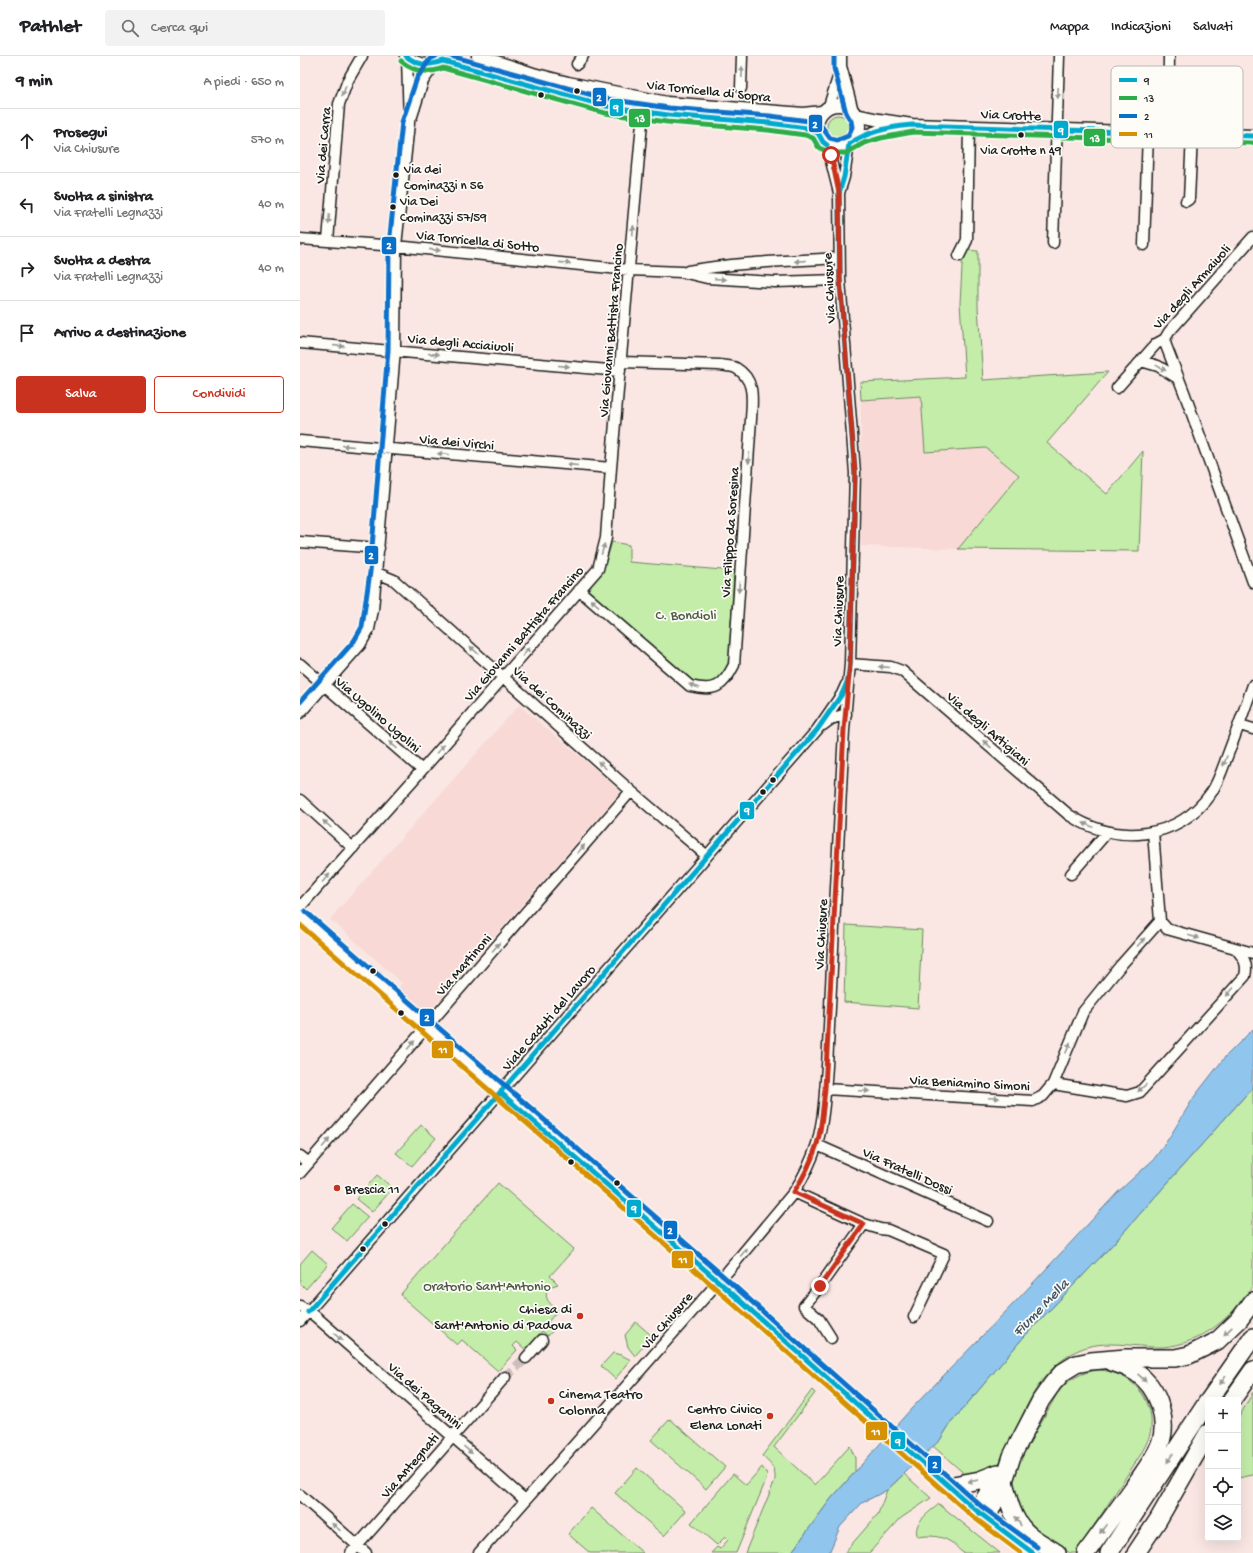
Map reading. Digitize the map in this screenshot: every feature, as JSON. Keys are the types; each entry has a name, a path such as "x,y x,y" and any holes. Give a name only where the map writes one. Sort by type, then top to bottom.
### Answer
{"highway":[{"path":"982,1515 991,1489 1001,1477 1041,1400 1053,1382 1063,1372 1076,1364 1091,1361 1126,1358 1175,1358 1194,1353 1217,1341 1229,1330 1253,1301"},
{"path":"1211,1397 1253,1337"},
{"path":"1086,1553 1149,1465 1163,1434 1164,1422 1160,1406 1153,1389 1136,1372 1108,1360"},
{"path":"1234,1397 1253,1370"},
{"path":"1109,1553 1205,1406"},
{"path":"1136,1553 1158,1520 1205,1438"},
{"path":"1149,1553 1192,1481 1205,1441"},
{"path":"947,1485 1001,1477"},
{"path":"1001,1477 1011,1509 1016,1519 1026,1532 1045,1551"}],"street":[{"name":"Via dei Carra","path":"328,241 339,104 348,80 362,56"},
{"name":"Via Torricella di Sopra","path":"406,56 415,63 425,66 442,60 606,106 668,115 787,125 806,128 818,133 823,142 828,144"},
{"path":"300,713 360,645 369,629 377,573 396,350 396,246 410,123 406,56"},
{"name":"Via Torricella di Sopra","path":"478,56 533,74 568,83 667,103 803,114 825,109 834,105 844,105 855,113"},
{"path":"741,88 742,56"},
{"path":"1053,243 1059,56"},
{"path":"1170,56 1170,66"},
{"path":"410,123 423,81 442,60"},
{"path":"818,133 817,122 825,109 841,61"},
{"path":"828,144 838,147 851,143 859,128 841,61"},
{"name":"Via Crotte","path":"855,113 879,120 912,125 1111,133"},
{"name":"Via Giovanni Battista Francino","path":"300,907 598,569 606,538 642,123"},
{"name":"Via Crotte","path":"851,143 879,131 912,125"},
{"name":"Via Crotte","path":"959,256 967,240 969,128"},
{"name":"Via Crotte","path":"1243,136 1253,136"},
{"name":"Via Chiusure","path":"839,193 844,178 851,143"},
{"name":"Via Chiusure","path":"479,1553 718,1281 794,1192 816,1145 822,1120 825,1089 850,664 855,472 840,280 839,193 828,144"},
{"path":"1144,245 1147,148"},
{"path":"1190,200 1192,148"},
{"name":"Via degli Armaiuoli","path":"1117,388 1156,344 1165,339 1169,332 1253,237"},
{"name":"Via Torricella di Sotto","path":"300,239 396,246 629,270"},
{"path":"629,270 682,272 714,267 839,258"},
{"path":"682,272 707,278 757,281 840,280"},
{"path":"1165,339 1166,350 1179,379 1253,582"},
{"name":"Via degli Acciaiuoli","path":"300,343 621,367"},
{"path":"1141,361 1158,366 1179,379"},
{"name":"Via Filippo da Soresina","path":"579,590 690,686 704,690 717,687 727,678 734,664 752,388 745,376 735,368 720,365 621,367"},
{"name":"Via dei Virchi","path":"300,442 611,468"},
{"path":"300,542 379,548"},
{"name":"Via dei Cominazzi","path":"377,573 394,580 631,791 707,856"},
{"name":"Via Ugolino Ugolini","path":"300,664 422,770"},
{"name":"Via degli Artigiani","path":"850,664 891,667 902,671 1063,811 1082,823 1104,831 1125,834 1153,832 1170,826 1193,812 1205,800 1219,777 1240,725 1253,685"},
{"name":"Viale Caduti del Lavoro","path":"300,1321 304,1309 501,1093 817,730 842,694 848,680"},
{"name":"Viale Caduti del Lavoro","path":"817,730 831,719 846,714"},
{"path":"1240,725 1253,729"},
{"name":"Via Martinoni","path":"300,1173 631,791"},
{"path":"300,800 353,848"},
{"path":"1071,874 1103,837 1104,831"},
{"path":"1153,832 1160,921 1167,929 1253,953"},
{"path":"300,916 718,1281 982,1515 1045,1551"},
{"path":"1160,921 1121,964 1083,1012 1053,1084 1127,1096 1140,1092 1245,976 1247,967 1245,958 1236,949"},
{"name":"Via Beniamino Simoni","path":"825,1089 1033,1101 1044,1096 1053,1084"},
{"name":"Via Fratelli Dossi","path":"816,1145 988,1221"},
{"path":"300,1156 308,1163"},
{"path":"794,1192 864,1224 888,1230 944,1254 914,1317"},
{"path":"831,1338 819,1319 804,1306 864,1224"},
{"name":"Via dei Paganini","path":"304,1309 525,1500"},
{"path":"526,1358 542,1340"},
{"name":"Via Antegnati","path":"354,1549 505,1376"},
{"path":"300,1495 354,1549 366,1553"}],"shaded area":[{"path":"921,396 925,452 986,448 1019,475 958,549 861,546 861,400"},
{"path":"519,705 621,791 427,1014 398,988 402,983 330,919"}],"green space":[{"path":"834,115 842,115 849,122 849,130 842,137 834,137 827,130 827,122"},
{"path":"963,250 978,251 978,307 983,380 1108,372 1047,443 1107,494 1143,451 1139,551 958,549 1019,475 986,448 925,452 921,396 861,400 860,382 965,377 960,303"},
{"name":"C. Bondioli","path":"612,542 629,545 629,562 734,571 729,659 724,673 720,677 706,683 692,680 588,590 604,568"},
{"path":"846,925 922,930 918,1008 844,1002"},
{"path":"1253,1087 1253,1286 1245,1297 1226,1318 1215,1327 1191,1341 1163,1347 1116,1344 1093,1345 1071,1354 1050,1371 1035,1391 1023,1413 1006,1452 999,1463 990,1470 968,1477 933,1446 940,1440 950,1424 1022,1339 1114,1243"},
{"path":"421,1125 436,1138 412,1166 396,1153"},
{"path":"377,1175 393,1188 372,1212 356,1199"},
{"name":"Oratorio Sant'Antonio","path":"498,1183 574,1249 550,1276 558,1284 549,1287 546,1294 550,1303 558,1310 548,1322 555,1328 548,1336 542,1331 526,1350 517,1342 513,1346 517,1350 498,1371 462,1340 457,1345 400,1295"},
{"path":"352,1204 368,1217 347,1241 331,1228"},
{"path":"312,1250 328,1264 306,1289 300,1283 300,1264"},
{"path":"636,1322 652,1336 635,1356 628,1347 625,1335"},
{"path":"613,1353 631,1360 615,1379 601,1366"},
{"path":"1099,1370 1121,1376 1138,1388 1148,1406 1151,1417 1151,1428 1147,1442 1141,1454 1076,1553 1070,1553 1040,1532 1023,1515 1018,1507 1013,1486 1013,1476 1018,1463 1061,1389 1075,1377 1086,1372"},
{"path":"812,1390 815,1393 774,1447 815,1485 850,1446 855,1458 855,1472 830,1500 791,1553 745,1553 775,1480 775,1472 762,1456"},
{"path":"1253,1392 1253,1475 1241,1477 1241,1433 1241,1414"},
{"path":"670,1419 725,1467 706,1489 651,1440"},
{"path":"762,1467 767,1474 766,1480 736,1553 711,1553 717,1547 720,1549 728,1540 725,1537 717,1545 691,1523 733,1474 746,1485"},
{"path":"637,1468 686,1511 664,1536 615,1493"},
{"path":"904,1474 931,1498 901,1518 869,1553 844,1553 878,1514 887,1490"},
{"path":"939,1504 1000,1553 964,1553 946,1539 930,1536 918,1537 917,1527 922,1518"},
{"path":"591,1508 643,1553 590,1553 568,1534"}],"water":[{"name":"Fiume Mella","path":"1253,1029 1252,1088 1114,1243 1022,1339 950,1424 940,1440 887,1490 862,1503 840,1527 829,1553 791,1553 830,1500 911,1409 1018,1299 1119,1191 1154,1159 1169,1138 1194,1097 1225,1057"}],"tunnel":[{"path":"505,1377 526,1358"}],"transit line":[{"name":"9","path":"406,56 415,62 424,64 433,64 443,61 606,106 668,115 769,123 807,128 818,133 823,142 827,145"},
{"name":"2","path":"300,702 354,641 362,627 370,572 388,350 389,245 402,122 417,78 430,59 436,56"},
{"name":"2","path":"451,56 607,99 669,108 770,116 809,121 822,127 830,138 838,140 848,136 852,127 851,121 846,113 834,68 834,56"},
{"name":"13","path":"401,61 416,70 432,71 443,68 605,113 667,122 768,130 805,135 813,138 819,148 832,153 846,153 864,143 913,132 1111,138"},
{"name":"9","path":"308,1312 817,730 842,694 848,680 850,664 855,473 840,280 839,193 844,177 849,144 879,130 912,125 1111,131"},
{"name":"9","path":"1243,136 1253,136"},
{"name":"13","path":"1243,143 1253,143"},
{"name":"2","path":"305,911 723,1276 981,1506 1037,1547"},
{"name":"11","path":"300,925 713,1286 972,1516 1021,1553"},
{"name":"9","path":"501,1093 718,1281 977,1511 1033,1553"}],"place":[{"name":"Via Crotte n 49","path":"1021,135"},
{"name":"Via dei Cominazzi n 56","path":"396,175"},
{"name":"Via Dei Cominazzi 57/59","path":"393,207"},
{"name":"Brescia 11","path":"337,1188"},
{"name":"Chiesa di Sant'Antonio di Padova","path":"580,1316"},
{"name":"Cinema Teatro Colonna","path":"551,1401"},
{"name":"Centro Civico Elena Lonati","path":"770,1416"}],"route":[{"path":"820,1286 864,1224 794,1192 816,1145 822,1120 828,1049 844,730 850,664 855,472 840,280 839,193 831,155"}]}
